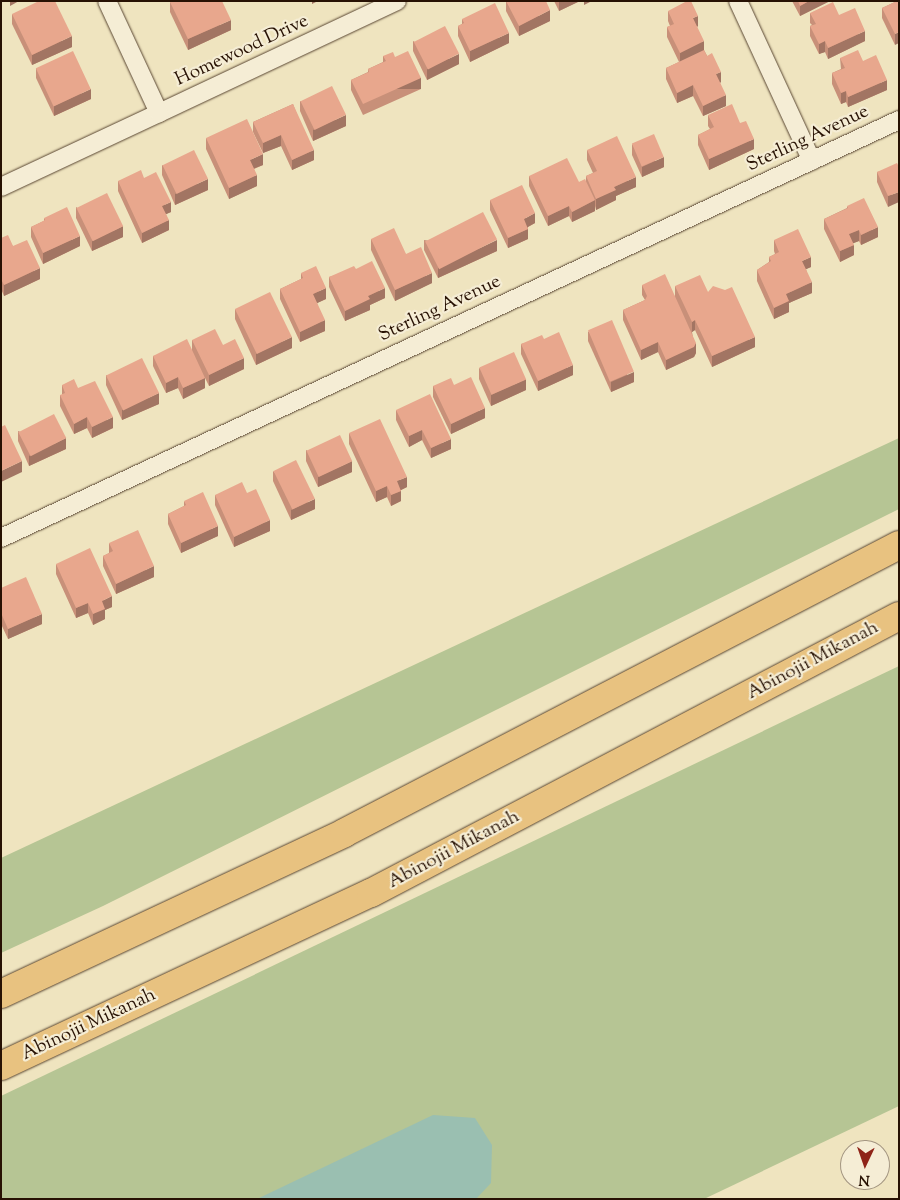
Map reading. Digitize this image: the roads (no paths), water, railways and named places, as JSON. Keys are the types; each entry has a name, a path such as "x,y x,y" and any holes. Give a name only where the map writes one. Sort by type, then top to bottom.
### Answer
{"main road":[{"path":"1,994 344,833 899,545"},
{"name":"Abinojii Mikanah","path":"1,1066 371,893 899,616"}],"street":[{"path":"107,1 159,113"},
{"name":"Homewood Drive","path":"1,187 397,1"},
{"path":"738,1 812,161"},
{"name":"Sterling Avenue","path":"1,538 899,120"}]}
